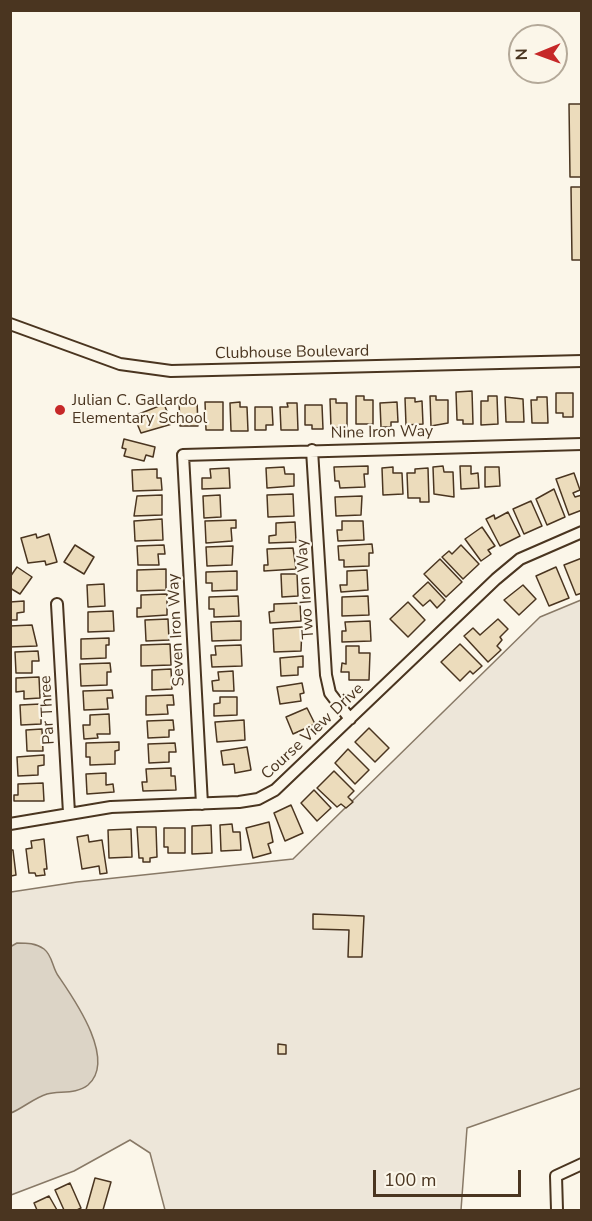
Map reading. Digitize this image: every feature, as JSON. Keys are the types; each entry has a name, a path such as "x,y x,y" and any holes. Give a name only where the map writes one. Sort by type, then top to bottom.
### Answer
{"street":[{"name":"Clubhouse Boulevard","path":"10,324 120,364 171,371 582,361"},
{"name":"Nine Iron Way","path":"183,455 582,444"},
{"name":"Two Iron Way","path":"312,450 326,675 330,693 350,719"},
{"name":"Seven Iron Way","path":"183,455 202,804"},
{"name":"Course View Drive","path":"10,824 111,807 248,801 275,790 504,572 520,559 582,532"},
{"name":"Par Three","path":"57,604 69,813"},
{"path":"557,1210 556,1176 582,1164"}],"shaded area":[{"path":"581,600 581,1088 467,1128 461,1210 165,1210 150,1153 130,1140 74,1171 11,1195 11,892 77,882 293,859 540,617"},
{"path":"17,943 38,946 49,955 57,974 90,1030 96,1046 98,1061 96,1074 84,1088 47,1094 11,1113 10,947"}],"building":[{"path":"569,104 582,104 582,177 570,177"},
{"path":"571,187 582,187 582,260 572,260"},
{"path":"472,391 473,424 463,424 463,420 457,420 456,392"},
{"path":"556,393 573,393 573,417 563,417 563,413 556,413"},
{"path":"356,396 364,396 364,400 373,400 373,424 356,424"},
{"path":"430,396 436,396 436,400 448,400 448,423 431,426"},
{"path":"488,396 497,396 498,424 481,425 481,401 488,401"},
{"path":"505,397 523,399 524,422 506,422"},
{"path":"537,397 547,397 548,423 532,423 531,400 537,400"},
{"path":"405,398 415,398 415,402 422,401 423,424 406,425"},
{"path":"330,399 336,399 336,403 347,403 347,427 331,428"},
{"path":"197,400 198,426 180,426 179,401"},
{"path":"205,402 223,402 223,430 206,430"},
{"path":"240,402 240,407 247,407 248,431 231,431 230,403"},
{"path":"397,402 398,422 391,422 391,427 381,427 380,403"},
{"path":"287,403 297,403 298,430 281,430 280,407 288,407"},
{"path":"164,404 172,424 141,433 134,416"},
{"path":"305,405 322,405 323,429 312,429 312,425 305,425"},
{"path":"255,407 272,407 273,425 266,425 266,430 255,430"},
{"path":"124,439 155,447 153,457 146,455 144,461 124,456 126,449 122,448"},
{"path":"368,466 368,474 364,474 365,487 340,488 339,481 335,481 334,467"},
{"path":"443,466 444,472 453,472 454,497 434,494 433,467"},
{"path":"460,466 471,466 471,474 478,473 479,488 461,489"},
{"path":"284,467 285,474 294,474 294,486 267,488 266,468"},
{"path":"393,467 393,473 402,473 403,494 383,495 382,468"},
{"path":"485,467 499,467 500,486 485,487"},
{"path":"229,468 230,488 202,489 202,478 211,478 210,469"},
{"path":"428,468 429,502 420,502 420,498 408,498 407,473 415,473 415,469"},
{"path":"157,469 157,478 161,478 162,490 133,491 132,470"},
{"path":"574,473 580,490 573,493 575,497 582,495 582,510 569,515 556,479"},
{"path":"554,489 565,517 547,525 536,499"},
{"path":"293,494 294,516 268,517 267,495"},
{"path":"162,495 162,515 134,516 137,496"},
{"path":"220,495 221,517 204,518 203,496"},
{"path":"362,496 361,515 336,516 335,497"},
{"path":"531,501 542,526 524,534 513,509"},
{"path":"508,512 520,536 500,546 486,519 494,515 495,519"},
{"path":"162,519 163,540 135,541 134,521"},
{"path":"236,520 236,528 231,528 232,541 206,543 205,521"},
{"path":"342,521 363,521 364,540 338,541 337,530 342,530"},
{"path":"295,522 296,542 269,543 269,536 276,535 276,523"},
{"path":"482,527 495,546 488,550 491,554 481,561 465,539"},
{"path":"36,534 37,538 49,534 57,562 46,565 45,561 28,563 21,538"},
{"path":"372,544 373,553 369,553 369,566 344,567 344,560 339,560 338,546"},
{"path":"75,545 94,557 84,574 64,562"},
{"path":"164,545 165,554 158,554 159,565 138,565 137,546"},
{"path":"461,545 479,564 463,579 442,557 449,551 452,554"},
{"path":"233,546 232,565 207,566 206,547"},
{"path":"293,548 296,569 264,571 264,565 268,565 267,549"},
{"path":"582,558 582,593 576,595 564,565"},
{"path":"440,559 462,582 446,597 424,574"},
{"path":"17,567 32,577 20,594 10,588 10,577"},
{"path":"556,567 569,598 549,606 536,576"},
{"path":"166,569 166,590 137,591 137,570"},
{"path":"367,570 368,590 341,592 340,585 347,585 347,571"},
{"path":"237,571 237,590 212,591 212,583 206,583 206,572"},
{"path":"281,574 297,574 298,596 282,597"},
{"path":"428,582 445,600 437,608 430,600 423,606 413,596"},
{"path":"104,584 105,606 88,607 87,585"},
{"path":"523,585 536,599 519,615 504,600"},
{"path":"167,594 167,615 137,617 137,608 141,608 141,595"},
{"path":"238,596 239,616 214,617 214,609 209,609 209,597"},
{"path":"368,596 369,615 342,616 342,597"},
{"path":"24,601 24,612 17,613 17,620 10,620 10,602"},
{"path":"408,602 425,620 408,637 390,619"},
{"path":"300,603 301,621 270,623 269,612 274,611 274,604"},
{"path":"113,611 114,631 88,632 88,612"},
{"path":"168,619 169,640 146,641 145,620"},
{"path":"498,619 508,629 500,637 502,640 497,646 501,650 488,662 464,636 473,628 480,635"},
{"path":"241,621 241,640 212,641 211,622"},
{"path":"370,621 371,641 342,642 342,631 346,631 345,622"},
{"path":"32,625 37,646 10,647 10,626"},
{"path":"302,627 301,651 274,652 273,629"},
{"path":"109,638 109,645 106,645 106,658 81,659 81,639"},
{"path":"170,644 171,665 141,666 141,645"},
{"path":"460,644 482,666 473,674 470,671 460,681 441,662"},
{"path":"241,645 242,666 212,667 211,655 216,655 215,646"},
{"path":"346,646 359,646 359,653 370,653 369,680 349,680 349,672 341,672 342,663 346,664"},
{"path":"38,651 39,661 32,661 32,673 16,673 15,652"},
{"path":"303,656 303,667 298,667 298,675 281,676 280,658"},
{"path":"110,663 111,672 107,672 107,685 81,686 80,664"},
{"path":"171,669 172,689 152,690 152,670"},
{"path":"233,671 234,691 213,691 212,681 219,680 218,672"},
{"path":"39,677 40,698 24,699 24,691 16,692 16,678"},
{"path":"302,683 304,693 300,694 301,701 280,704 277,687"},
{"path":"112,690 113,698 107,698 108,709 84,710 83,691"},
{"path":"173,695 174,705 167,705 168,714 146,715 146,696"},
{"path":"220,697 237,697 237,715 214,716 214,704 220,703"},
{"path":"41,704 41,724 21,725 20,705"},
{"path":"307,708 315,724 293,734 286,717"},
{"path":"109,714 110,734 97,734 98,738 84,739 83,725 90,725 90,715"},
{"path":"173,720 174,730 169,730 169,737 148,738 147,721"},
{"path":"244,720 245,740 217,742 215,722"},
{"path":"369,728 389,748 375,762 355,742"},
{"path":"42,729 43,751 27,751 26,730"},
{"path":"119,742 119,750 115,751 115,764 90,765 90,757 86,757 86,743"},
{"path":"175,743 176,752 169,752 169,762 149,763 148,744"},
{"path":"247,747 251,770 235,773 234,764 223,765 221,751"},
{"path":"348,749 369,770 355,784 335,763"},
{"path":"44,755 44,765 38,766 38,775 18,776 17,757"},
{"path":"171,768 171,776 175,776 176,790 143,791 142,782 147,782 146,769"},
{"path":"334,771 354,791 348,797 353,802 346,808 341,804 337,807 317,788"},
{"path":"106,773 106,785 113,784 114,792 87,794 86,774"},
{"path":"43,783 44,801 14,801 14,795 18,795 18,784"},
{"path":"314,790 331,808 317,821 301,803"},
{"path":"291,805 303,833 285,841 274,813"},
{"path":"269,822 273,842 268,844 271,853 253,858 246,828"},
{"path":"232,824 233,832 240,832 241,850 221,851 220,825"},
{"path":"211,825 212,853 192,854 192,826"},
{"path":"137,827 156,827 157,857 150,858 150,862 143,862 143,858 139,858"},
{"path":"164,828 185,828 185,853 168,853 168,847 164,847"},
{"path":"131,829 132,857 109,858 108,830"},
{"path":"88,835 89,842 102,840 107,873 100,874 99,866 82,869 77,837"},
{"path":"44,839 47,869 44,869 45,875 36,876 35,873 29,873 26,849 32,848 31,841"},
{"path":"10,850 13,850 16,875 11,876 10,884"},
{"path":"313,914 364,916 362,957 348,957 349,930 313,929"},
{"path":"278,1044 286,1045 286,1054 278,1054"},
{"path":"95,1178 111,1182 103,1210 86,1210"},
{"path":"70,1183 81,1208 77,1210 64,1210 55,1190"},
{"path":"49,1196 57,1210 37,1210 34,1203"}],"place":[{"name":"Julian C. Gallardo Elementary School","path":"60,410"}]}
